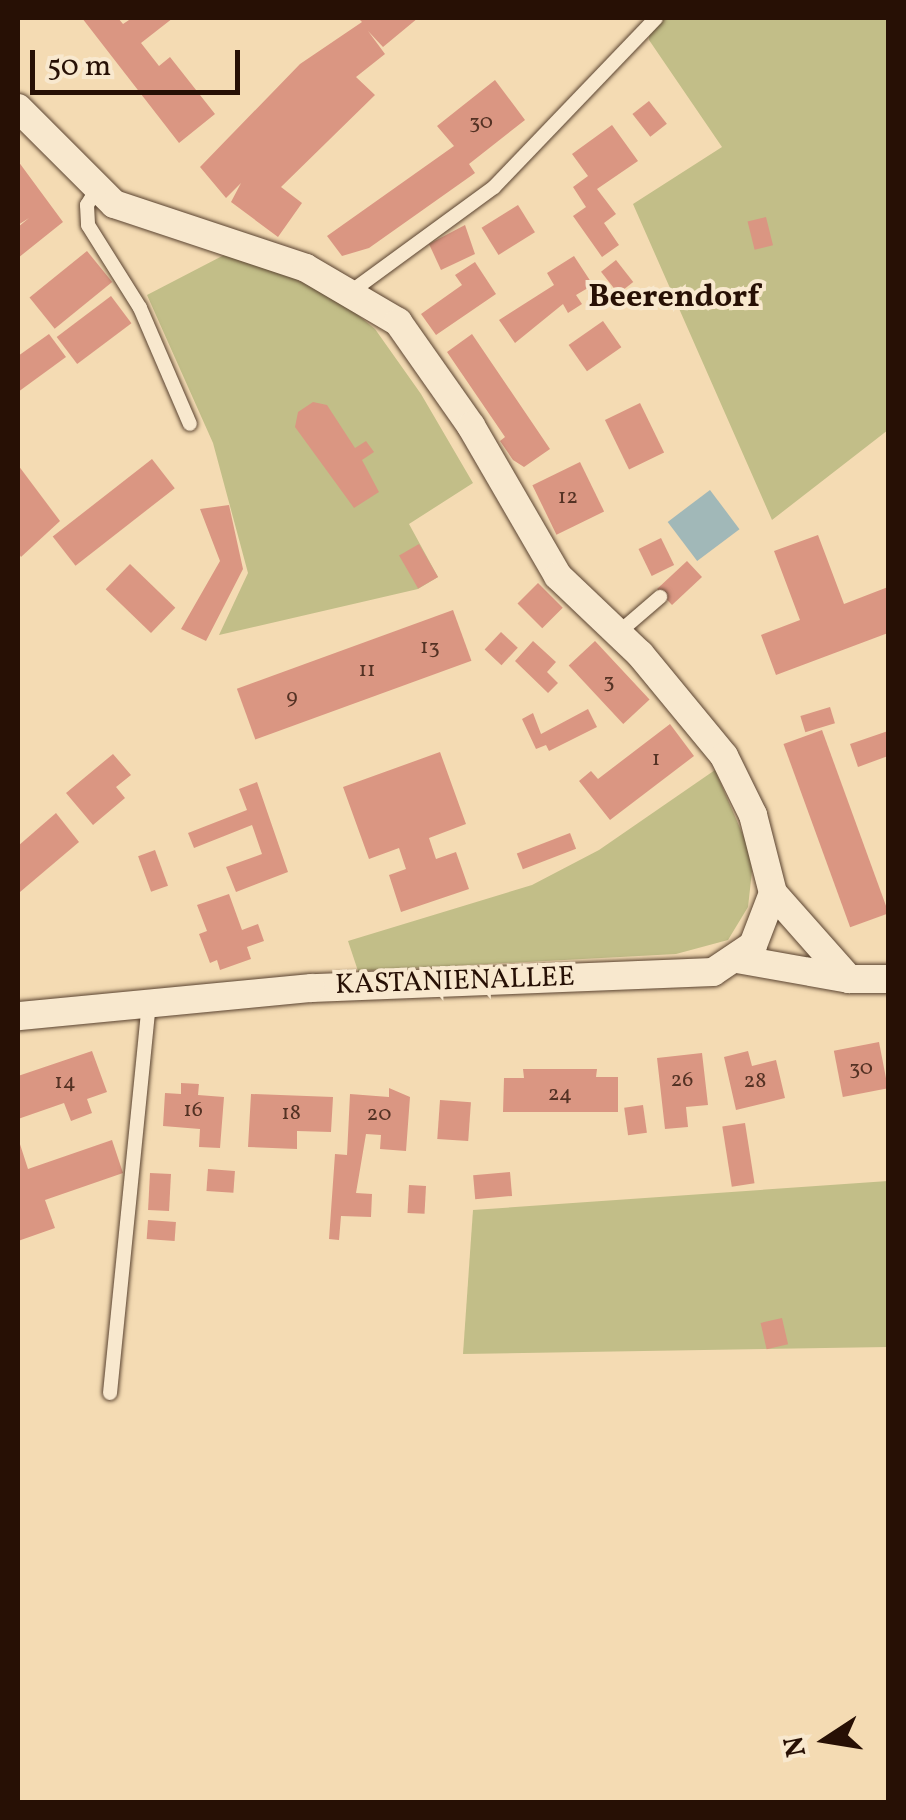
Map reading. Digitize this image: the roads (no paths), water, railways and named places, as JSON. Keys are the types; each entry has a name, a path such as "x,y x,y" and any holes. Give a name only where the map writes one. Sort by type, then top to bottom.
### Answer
{"street":[{"path":"18,108 114,204 268,253 352,291 398,322 426,354 558,576 618,634 724,756 754,815 773,893 849,979"},
{"path":"737,959 759,934 773,893"},
{"name":"KASTANIENALLEE","path":"24,1016 149,1002 518,976 652,978 713,972 737,959 849,979 888,980"},
{"path":"18,989 24,1016"}],"lane":[{"path":"352,291 494,187 656,18"},
{"path":"97,189 87,205 88,225 140,308 190,424"},
{"path":"618,634 660,598"},
{"path":"110,1393 149,1002"}],"water":[{"path":"710,490 739,529 697,561 668,522"}],"district":[{"name":"Beerendorf","path":"674,298"}]}
